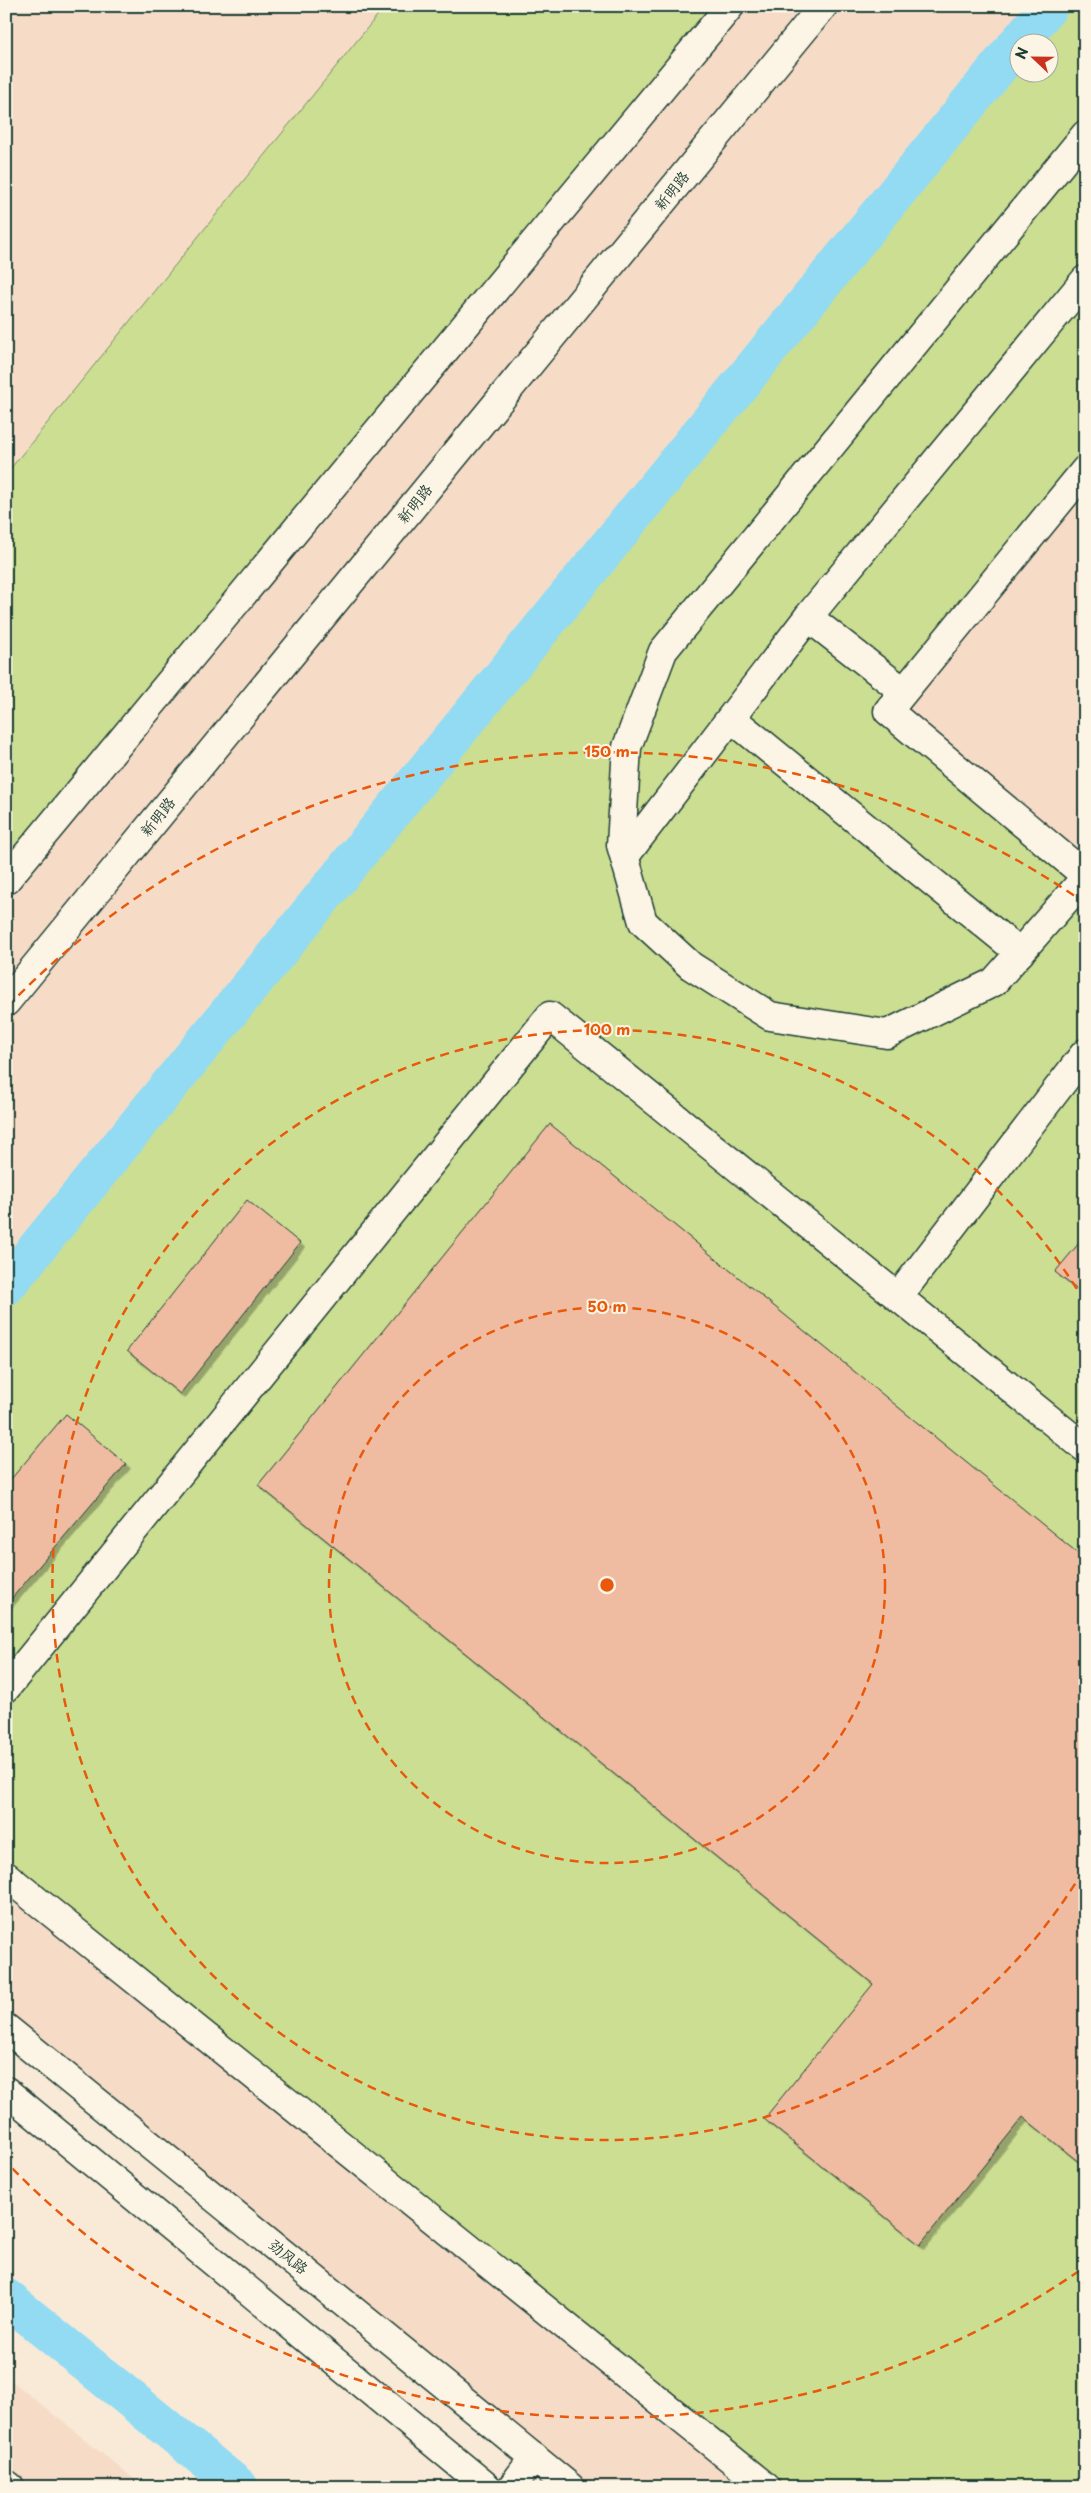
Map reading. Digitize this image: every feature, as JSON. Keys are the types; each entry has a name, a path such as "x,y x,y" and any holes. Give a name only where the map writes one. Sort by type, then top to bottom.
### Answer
{"main road":[{"path":"6,880 730,6"},
{"name":"新明路","path":"6,1002 823,6"},
{"path":"1085,135 663,651 627,747 621,845 643,922 691,966 770,1016 887,1034 994,982 1085,877 888,711 1085,470"},
{"path":"624,856 808,617 1085,280"},
{"path":"808,617 903,691"},
{"path":"730,718 1020,953"},
{"path":"6,1688 550,1016 1085,1448"},
{"path":"898,1297 1085,1053"},
{"path":"6,1876 766,2487"},
{"name":"劲风路","path":"6,2028 570,2487"},
{"path":"6,2091 487,2487"},
{"path":"512,2487 534,2457"},
{"path":"6,2484 10,2487"}],"shaded area":[{"path":"6,6 1085,6 1085,2487 570,2487 6,2028"},
{"path":"6,2376 144,2487 6,2487"}],"green space":[{"path":"385,6 723,6 6,877 6,474"},
{"path":"1049,6 1085,6 1085,470 888,711 1085,875 1085,2487 766,2487 6,1876 6,1286 1008,55 1008,82 1058,82 1058,32 1027,32"}],"building":[{"path":"550,1124 1085,1559 1085,2167 1023,2117 920,2245 764,2119 873,1984 258,1485"},
{"path":"247,1200 300,1243 180,1394 127,1351"},
{"path":"1085,1236 1085,1296 1055,1272"},
{"path":"66,1414 126,1464 6,1605 6,1485"}],"waterway":[{"path":"1027,32 1049,6"},
{"path":"6,1286 1008,55"},
{"path":"6,2298 239,2487"}]}
